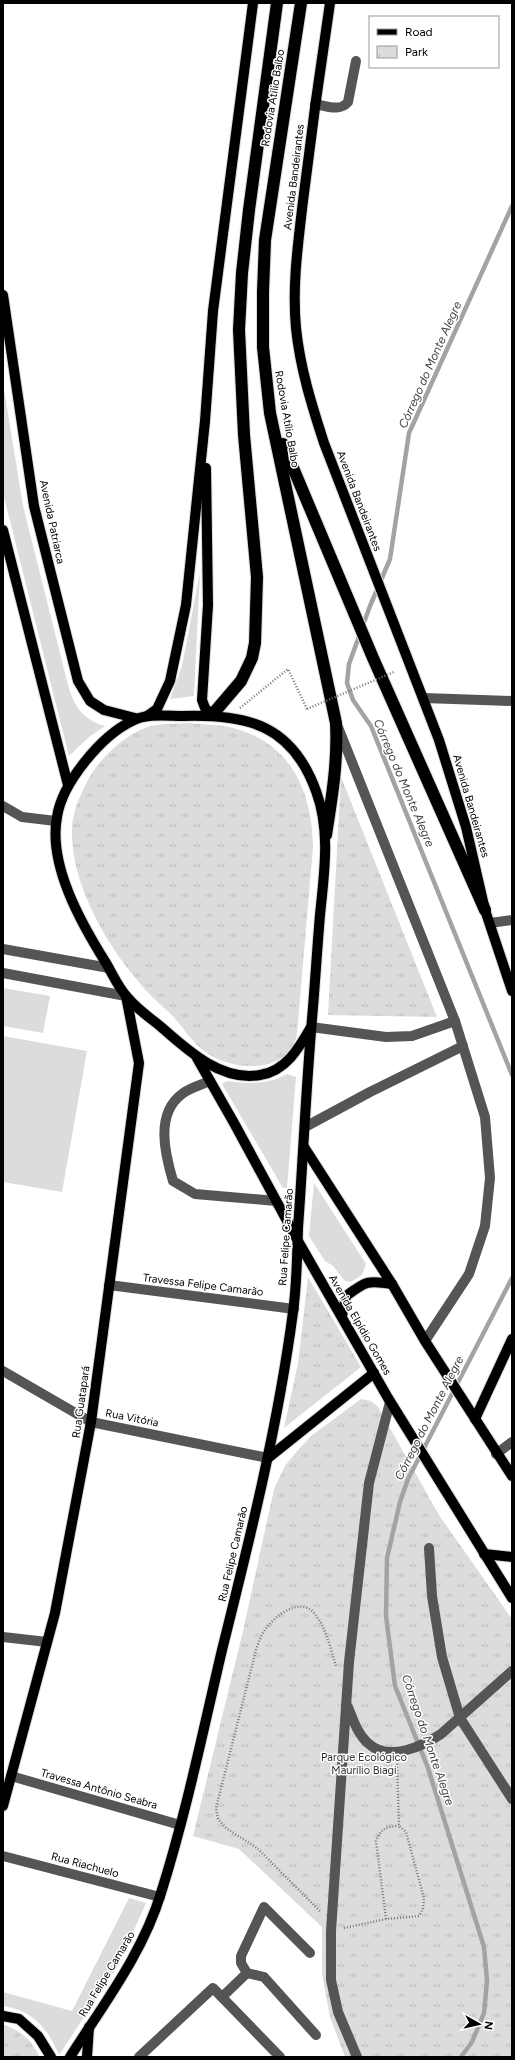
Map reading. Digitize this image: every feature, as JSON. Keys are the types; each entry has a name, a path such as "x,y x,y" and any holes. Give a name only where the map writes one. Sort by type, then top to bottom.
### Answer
{"highway":[{"name":"Rodovia Atílio Balbo","path":"212,715 241,681 252,658 255,643 257,578 244,434 239,330 242,273 249,210 277,3"},
{"name":"Rodovia Atílio Balbo","path":"301,3 266,240 262,292 263,348 270,413 336,722 338,750 336,774 326,835"},
{"path":"270,413 374,658 485,910"}],"main road":[{"path":"148,716 157,709 170,681 186,605 205,421 213,311 253,3"},
{"name":"Avenida Bandeirantes","path":"330,3 315,104 294,292 296,328 308,394 324,443 370,564 424,698 466,827 485,910 512,991"},
{"name":"Avenida Patriarca","path":"3,295 34,506 78,682 90,701 104,710 135,718"},
{"path":"205,421 208,605 202,700 205,708 212,715"},
{"path":"3,530 68,785"},
{"path":"212,715 230,717 250,722 273,731 286,741 299,757 318,793 326,835 311,1027 288,1062 274,1070 260,1075 246,1076 232,1073 197,1058 126,996 81,918 60,868 56,821 68,785 83,764 106,740 135,718 148,716 212,715"},
{"name":"Rua Guatapará","path":"3,1806 55,1613 91,1422 139,1063 126,996"},
{"name":"Rua Felipe Camarão","path":"70,2057 143,1942 160,1897 180,1825 268,1458 294,1309 311,1027"},
{"name":"Avenida Elpídio Gomes","path":"197,1058 298,1241 390,1402 512,1598"},
{"path":"304,1147 392,1284 425,1341 496,1454 512,1476"},
{"path":"342,1316 346,1296 359,1286 372,1281 392,1284"},
{"path":"475,1419 512,1340"},
{"path":"268,1458 374,1373"},
{"path":"484,1554 512,1557"},
{"path":"3,2016 19,2020 38,2036 51,2057"},
{"path":"87,2057 89,2026"}],"street":[{"path":"315,104 337,108 344,106 348,102 356,61"},
{"path":"424,698 512,701"},
{"path":"336,722 455,1021 485,1117 490,1178 485,1226 468,1274 425,1341"},
{"path":"3,806 22,816 56,821"},
{"path":"490,923 512,920"},
{"path":"3,949 109,968"},
{"path":"3,973 126,996"},
{"path":"311,1027 386,1037 412,1036 455,1021"},
{"path":"305,1128 370,1092 463,1046"},
{"path":"210,1081 182,1093 170,1106 165,1122 166,1155 173,1181 195,1194 276,1201"},
{"name":"Travessa Felipe Camarão","path":"109,1285 294,1309"},
{"name":"Rua Vitória","path":"3,1371 91,1422 268,1458"},
{"path":"357,2057 338,2012 331,1980 331,1927 349,1662 369,1483 390,1402"},
{"path":"496,1454 512,1442"},
{"path":"429,1548 432,1596 442,1657 460,1718 512,1799"},
{"path":"3,1637 47,1642"},
{"path":"347,1704 357,1728 370,1745 386,1752 409,1750 434,1739 460,1718 512,1671"},
{"name":"Travessa Antônio Seabra","path":"11,1776 180,1825"},
{"name":"Rua Riachuelo","path":"3,1856 160,1897"},
{"path":"310,1953 264,1907 241,1956 241,1963 247,1973 264,1977 316,2034"},
{"path":"222,1998 247,1973"},
{"path":"139,2057 213,1988 280,2057"}],"path":[{"path":"230,717 288,669 307,708 394,672 396,679"},
{"path":"336,1668 324,1631 312,1611 300,1606 290,1609 269,1625 260,1638 256,1650 216,1808 218,1819 226,1828 257,1848 331,1927 419,1916 423,1909 424,1898 406,1832 399,1826 389,1826 380,1831 376,1841 386,1919"},
{"path":"396,1752 399,1826"}],"green space":[{"path":"3,383 23,506 70,693 80,711 85,716 105,726 89,737 69,756 3,493"},
{"path":"200,572 194,696 170,699 182,666"},
{"path":"189,723 231,727 256,737 272,747 296,774 309,808 313,847 297,1034 292,1047 283,1057 272,1063 259,1066 231,1064 207,1053 193,1040 172,1015 154,999 113,949 83,890 77,869 73,849 72,823 83,790 89,778 101,761 118,745 136,732 156,725"},
{"path":"341,777 437,1017 328,1015"},
{"path":"3,988 50,996 43,1033 3,1026"},
{"path":"3,1036 87,1051 62,1192 3,1182"},
{"path":"287,1074 296,1077 287,1188 283,1188 222,1084 227,1081 242,1083 265,1082 280,1078"},
{"path":"314,1183 366,1264 362,1275 351,1282 345,1281 333,1266 325,1261 309,1236"},
{"path":"308,1277 361,1367 284,1428 298,1363"},
{"name":"Parque Ecológico Maurílio Biagi","path":"361,1399 371,1401 378,1407 439,1515 512,1619 512,2057 345,2057 330,2017 322,1974 322,1927 239,1849 193,1836 243,1631 274,1489 285,1466 311,1436"},
{"path":"129,1898 146,1903 118,1966 59,2055 50,2037 38,2022 23,2012 14,2008 3,2006 3,1992 72,2011"},
{"path":"3,2025 15,2029 25,2036 34,2046 39,2057 3,2057"}],"waterway":[{"name":"Córrego do Monte Alegre","path":"512,206 409,433 390,559 370,606 349,664 347,683 353,700 371,726 512,1075"},
{"name":"Córrego do Monte Alegre","path":"461,2057 472,2042 484,2013 487,1981 484,1947 428,1768 395,1686 386,1616 387,1558 400,1502 408,1479 512,1278"}]}
